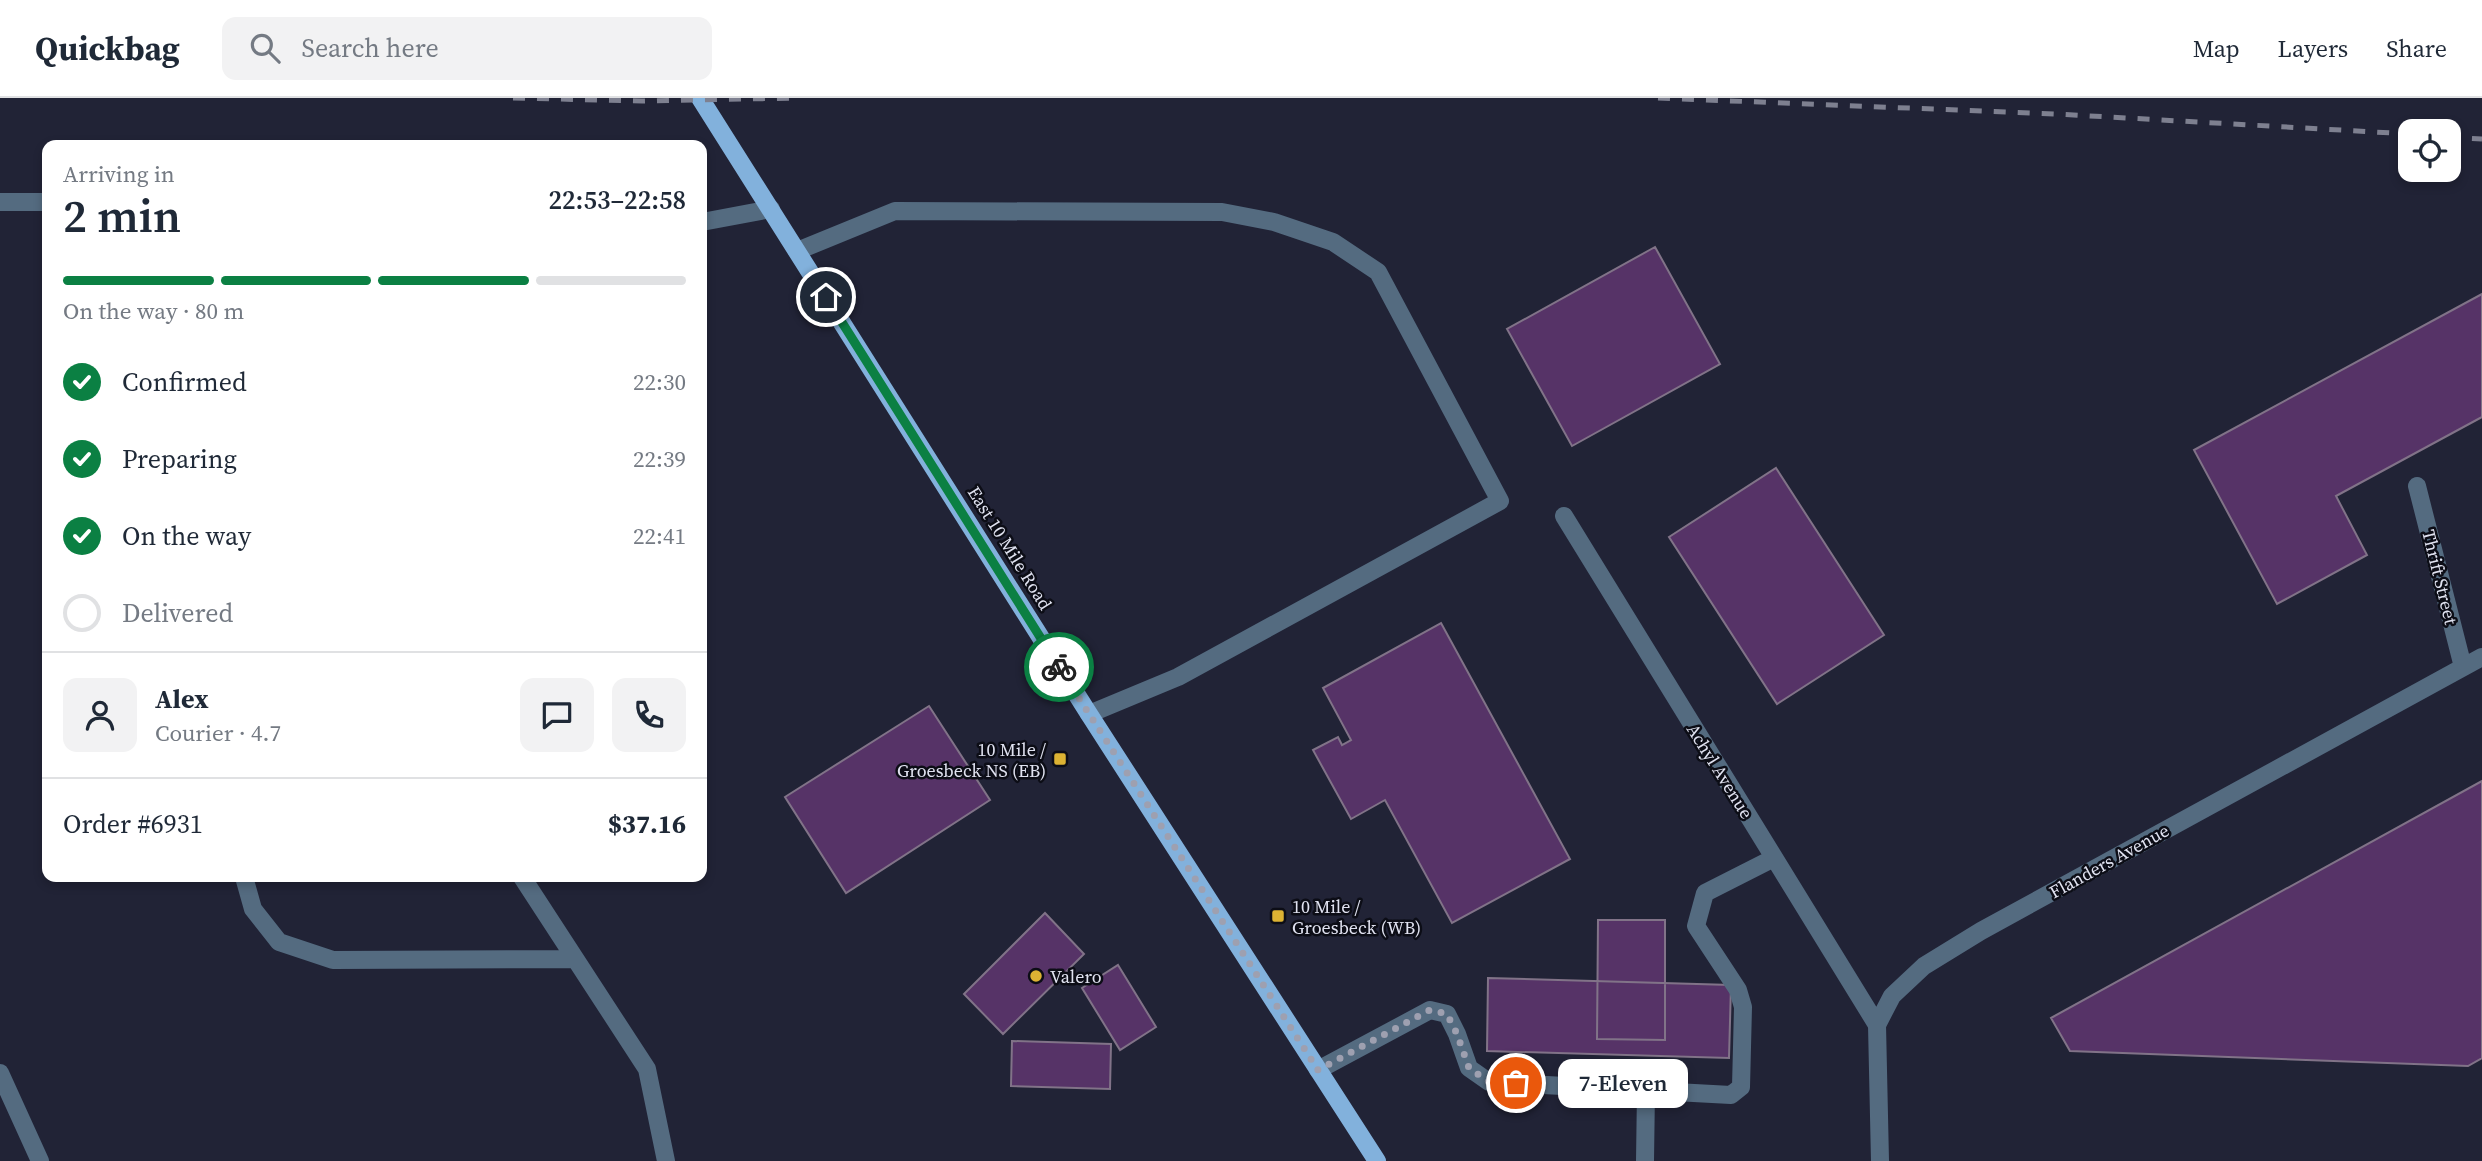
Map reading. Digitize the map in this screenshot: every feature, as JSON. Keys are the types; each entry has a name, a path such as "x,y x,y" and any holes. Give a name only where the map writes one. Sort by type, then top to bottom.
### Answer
{"main road":[{"name":"East 10 Mile Road","path":"700,98 1089,714 1377,1161"}],"street":[{"path":"0,202 42,202"},
{"path":"707,221 771,209"},
{"path":"797,251 895,211 1222,212 1274,222 1333,242 1378,272 1500,501 1178,677 1089,714"},
{"name":"Thrift Street","path":"2417,486 2463,667"},
{"name":"Achyl Avenue","path":"1564,516 1877,1025"},
{"name":"Flanders Avenue","path":"1880,1161 1877,1025 1892,996 1924,966 1981,930 2482,657"},
{"path":"1318,1070 1430,1010 1447,1014 1469,1068 1489,1082 1731,1095 1741,1087 1743,1007 1738,990 1696,926 1705,893 1774,858"},
{"path":"245,882 253,909 279,942 333,960 574,959"},
{"path":"525,882 647,1069 666,1161"},
{"path":"0,1073 40,1161"},
{"path":"1645,1161 1646,1090"}],"building":[{"path":"1655,247 1720,364 1572,446 1507,329"},
{"path":"2482,294 2482,417 2336,496 2367,555 2277,604 2194,450"},
{"path":"1776,468 1884,635 1777,704 1669,537"},
{"path":"1441,623 1570,859 1452,923 1385,800 1351,819 1313,750 1338,737 1342,745 1351,740 1323,688"},
{"path":"929,706 990,800 846,893 785,797"},
{"path":"2482,781 2482,1058 2468,1066 2070,1051 2051,1018"},
{"path":"1045,913 1084,954 1003,1034 964,994"},
{"path":"1598,920 1665,920 1665,1040 1597,1039"},
{"path":"1118,965 1156,1027 1120,1050 1082,988"},
{"path":"1488,978 1731,985 1729,1058 1487,1051"},
{"path":"1012,1041 1111,1044 1110,1089 1011,1086"}],"railway":[{"path":"513,98 642,101 797,98"},
{"path":"1658,98 2056,114 2398,133"},
{"path":"2461,138 2482,139"}],"way so far":[{"path":"1059,667 1318,1070 1430,1010 1447,1014 1469,1068 1489,1082 1516,1083"}],"place":[{"name":"10 Mile / Groesbeck NS (EB)","path":"1060,759"},
{"name":"10 Mile / Groesbeck (WB)","path":"1278,916"},
{"name":"Valero","path":"1036,976"},
{"name":"7-Eleven","path":"1516,1083"}],"route":[{"path":"826,297 1059,667"}]}
